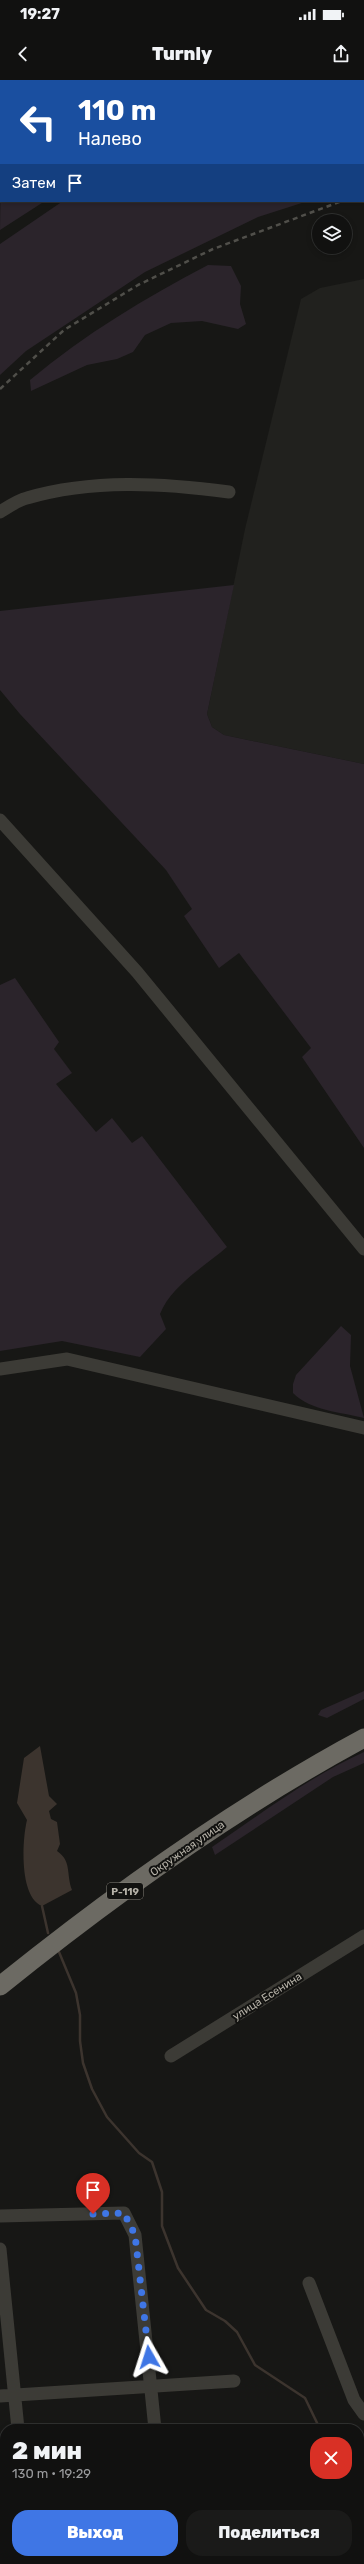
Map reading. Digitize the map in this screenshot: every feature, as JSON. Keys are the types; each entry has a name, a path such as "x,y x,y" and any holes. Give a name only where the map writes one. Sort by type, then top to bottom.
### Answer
{"highway":[{"name":"Окружная улица","path":"0,1986 68,1932 216,1827 300,1773 364,1738"}],"street":[{"path":"0,512 25,498 90,485 183,486 229,492"},
{"path":"0,820 137,972 364,1249"},
{"path":"0,1369 67,1359 364,1428"},
{"name":"улица Есенина","path":"171,2056 364,1936"},
{"path":"0,2216 124,2213 135,2235 155,2424"},
{"path":"0,2249 16,2395 18,2424"},
{"path":"309,2283 354,2400 364,2414"},
{"path":"0,2396 234,2381"}],"shaded area":[{"path":"0,202 43,202 0,230"},
{"path":"62,202 305,202 258,217 145,272 26,351 0,375 0,244"},
{"path":"208,265 231,266 241,286 240,304 246,324 238,329 202,321 171,323 145,335 133,352 117,359 87,365 31,391 30,380 72,347 161,290"},
{"path":"364,279 364,764 224,735 212,727 207,714 245,529 301,299 320,288"},
{"path":"234,585 207,714 212,727 224,735 364,764 364,1148 302,1057 311,1048 239,953 219,968 184,916 192,909 166,870 20,714 0,690 0,611"},
{"path":"15,978 59,1042 54,1049 72,1073 56,1084 96,1132 112,1118 132,1143 142,1136 227,1247 189,1278 172,1295 160,1314 166,1329 140,1357 62,1341 0,1351 0,985"},
{"path":"341,1326 351,1335 350,1366 364,1418 327,1410 308,1404 293,1393 293,1384 296,1375"},
{"path":"364,1691 364,1699 327,1718 318,1715 321,1710"},
{"path":"40,1746 49,1796 57,1804 49,1811 51,1819 57,1822 60,1844 57,1851 62,1855 67,1864 72,1890 42,1906 35,1901 29,1892 26,1880 23,1854 27,1820 17,1803 24,1758"},
{"path":"364,1752 364,1763 333,1777 215,1855 212,1847 249,1821 305,1784"}],"waterway":[{"path":"42,1906 48,1933"},
{"path":"59,1952 76,1993 80,2015 80,2041 83,2063 92,2089 107,2117 139,2153 152,2162 162,2192 162,2226 178,2268 206,2310 225,2321 237,2332 255,2365 305,2398 318,2424"}],"railway":[{"path":"0,389 64,330 138,285 213,249 339,202"}],"route":[{"path":"93,2214 124,2213 135,2235 149,2357"}]}
